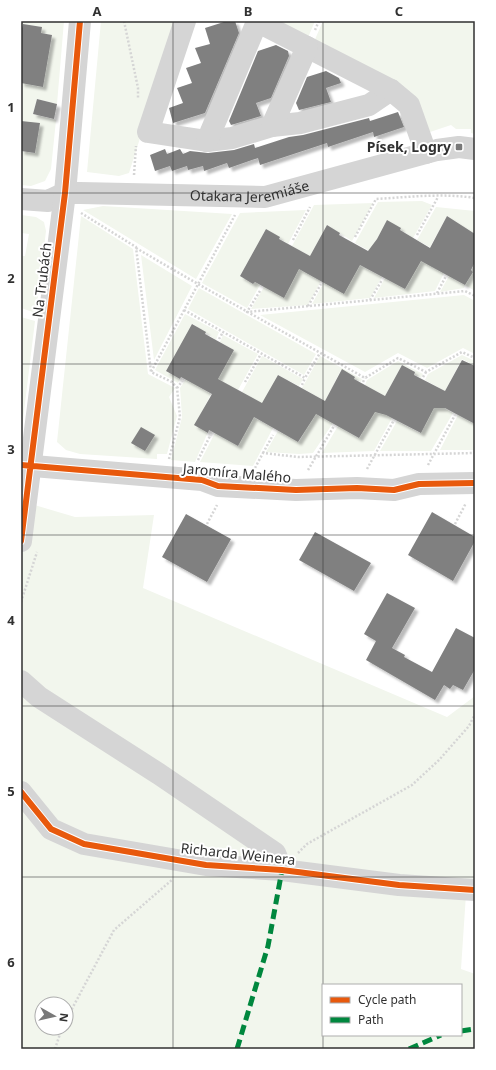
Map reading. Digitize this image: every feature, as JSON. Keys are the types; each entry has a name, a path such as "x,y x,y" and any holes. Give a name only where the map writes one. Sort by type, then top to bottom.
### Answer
{"street":[{"name":"Na Trubách","path":"21,541 26,465 71,202 80,21"},
{"path":"185,21 148,132 207,140 232,138 272,126 300,123 369,106 391,90"},
{"path":"207,140 256,21 391,90 409,105 426,153"},
{"path":"272,126 307,47"},
{"name":"Otakara Jeremiáše","path":"21,199 71,202 265,197 426,153 459,147 475,149"},
{"name":"Jaromíra Malého","path":"26,465 202,480 218,486 296,490 357,488 394,490 420,484 475,482"},
{"path":"21,681 39,697 159,774 275,853 282,870"},
{"name":"Richarda Weinera","path":"21,792 51,829 84,844 206,865 282,870 399,885 475,890"}],"path":[{"path":"356,237 376,199 438,197 475,198"},
{"path":"417,235 438,197"},
{"path":"71,202 136,247 198,284 365,378"},
{"path":"293,240 310,207"},
{"path":"151,372 238,209"},
{"path":"136,247 151,372"},
{"path":"437,293 446,276"},
{"path":"370,300 382,280"},
{"path":"308,306 321,284"},
{"path":"248,312 260,291"},
{"path":"248,312 465,291 475,296"},
{"path":"184,310 305,378"},
{"path":"219,339 223,332"},
{"path":"423,377 426,372 462,352 475,358"},
{"path":"302,385 320,353"},
{"path":"244,382 261,354"},
{"path":"363,382 365,378 398,358 426,372"},
{"path":"151,372 172,382 177,388 180,418 168,464"},
{"path":"177,388 183,380"},
{"path":"420,484 432,454 455,415"},
{"path":"357,488 394,420"},
{"path":"296,490 334,426"},
{"path":"196,466 211,434"},
{"path":"254,470 273,435"},
{"path":"263,454 316,457 375,454 475,453"},
{"path":"455,524 466,503"},
{"path":"207,524 217,504"},
{"path":"282,870 307,844 412,785 439,760 469,726 475,714"},
{"path":"74,1005 114,930 177,876"},
{"path":"55,1049 59,1036"}],"shaded area":[{"path":"21,21 64,21 57,104 37,99 33,114 56,120 51,169 45,181 31,186 21,185 21,151 35,153 39,127 21,121 21,82 50,47 52,35 41,33 41,27 23,24 21,33"},
{"path":"101,21 177,21 129,173 119,176 87,172"},
{"path":"268,21 315,21 307,40"},
{"path":"323,21 475,21 475,134 471,133 471,129 456,129 451,125 424,134 413,100 313,44"},
{"path":"422,201 432,205 413,238 387,221 370,251 355,243 378,202"},
{"path":"373,203 352,241 327,225 310,256 292,246 314,205"},
{"path":"103,206 232,214 196,279 83,210"},
{"path":"436,207 475,211 474,234 447,216 430,247 417,240"},
{"path":"306,210 288,244 266,229 240,276 253,284 255,282 260,285 247,308 202,283 240,213"},
{"path":"21,215 36,217 44,222 46,231 36,313 21,308 21,256 25,256 29,234 21,233"},
{"path":"81,216 133,249 148,374 175,388 169,397 177,416 167,454 157,454 157,459 80,454 66,450 57,442"},
{"path":"141,255 192,286 154,360"},
{"path":"419,259 444,273 435,291 374,298 385,278 405,289"},
{"path":"475,263 475,291 465,285"},
{"path":"358,264 382,277 370,298 312,304 324,282"},
{"path":"298,268 321,281 308,305 251,309 264,287"},
{"path":"449,276 465,285 464,288 440,292"},
{"path":"199,288 316,354 304,375 188,309"},
{"path":"464,295 475,301 475,354 463,348 427,368 398,353 365,372 260,315"},
{"path":"185,314 219,332 216,340 193,324 166,371 180,379 178,383 155,370"},
{"path":"21,317 35,321 21,436"},
{"path":"223,335 258,354 238,390 215,378 234,350 220,342"},
{"path":"462,355 475,361 475,366 462,359 445,391 425,380 428,374"},
{"path":"262,356 303,379 299,386 278,375 264,405 242,392"},
{"path":"320,356 362,379 361,382 354,379 355,377 341,370 325,401 302,388"},
{"path":"398,361 423,374 421,378 414,374 415,372 402,365 385,396 365,385 367,380"},
{"path":"186,379 211,394 195,425 208,432 195,462 171,460 182,417 180,388"},
{"path":"434,402 453,413 431,451 380,451 397,421 420,433"},
{"path":"373,408 392,418 374,451 322,453 338,426 359,438"},
{"path":"313,412 333,423 313,453 299,454 266,452 278,431 299,442"},
{"path":"458,415 475,424 475,450 440,450"},
{"path":"252,416 273,428 253,466 200,462 215,433 238,446 245,433 243,431"},
{"path":"21,501 75,517 154,515 143,588 447,717 475,696 475,879 467,879 461,969 475,974 475,1049 21,1049"}],"building":[{"path":"227,21 235,21 239,33 205,113 173,123 169,108 183,103 177,88 192,83 186,68 201,63 195,48 210,44 205,28"},
{"path":"23,24 42,27 41,33 52,35 43,87 21,83 21,33"},
{"path":"276,45 288,51 289,56 271,98 256,103 261,116 231,125 229,121 258,51"},
{"path":"326,71 339,78 341,83 326,88 331,102 299,110 296,103 307,77"},
{"path":"37,99 57,104 54,119 33,114"},
{"path":"398,112 404,127 374,137 373,132 328,147 327,143 260,165 258,158 229,168 227,163 204,171 203,166 188,170 187,166 172,171 170,166 155,171 150,155 165,149 167,154 180,149 183,154 190,151 208,153 234,150 254,144 255,148 289,137 303,135 369,118 370,121"},
{"path":"21,121 40,123 35,153 21,151"},
{"path":"447,216 475,234 475,262 471,270 473,272 465,285 421,261 405,289 360,265 344,294 299,269 284,298 255,282 253,284 240,276 266,229 280,237 279,239 310,256 327,225 340,233 339,235 368,251 377,239 387,220 401,228 400,230 430,248"},
{"path":"192,324 206,332 205,334 234,350 218,379 262,403 278,375 325,401 342,369 355,377 354,379 385,396 402,365 415,372 414,375 445,391 462,360 475,366 475,424 445,408 434,408 421,433 386,415 375,412 359,438 316,414 298,442 254,417 238,446 209,430 208,433 194,425 212,394 181,377 180,379 166,371"},
{"path":"141,427 155,435 145,451 131,443"},
{"path":"432,512 475,537 475,541 453,581 408,555"},
{"path":"186,514 231,539 207,582 162,557"},
{"path":"315,532 371,563 354,591 299,560"},
{"path":"387,593 415,608 392,648 405,655 404,657 432,672 456,628 475,638 475,669 463,690 453,685 450,689 444,685 435,700 366,660 376,641 364,634"}],"marked path":[{"path":"237,1049 268,946 282,870"},
{"path":"462,1031 475,1029"},
{"path":"409,1049 439,1036"}],"cycle path":[{"path":"21,541 65,193 80,21"},
{"path":"21,465 202,480 218,486 296,490 357,488 394,490 419,484 475,483"},
{"path":"21,792 51,829 84,844 206,865 282,870 399,885 475,890"}],"place":[{"name":"Písek, Logry","path":"459,147"}]}
